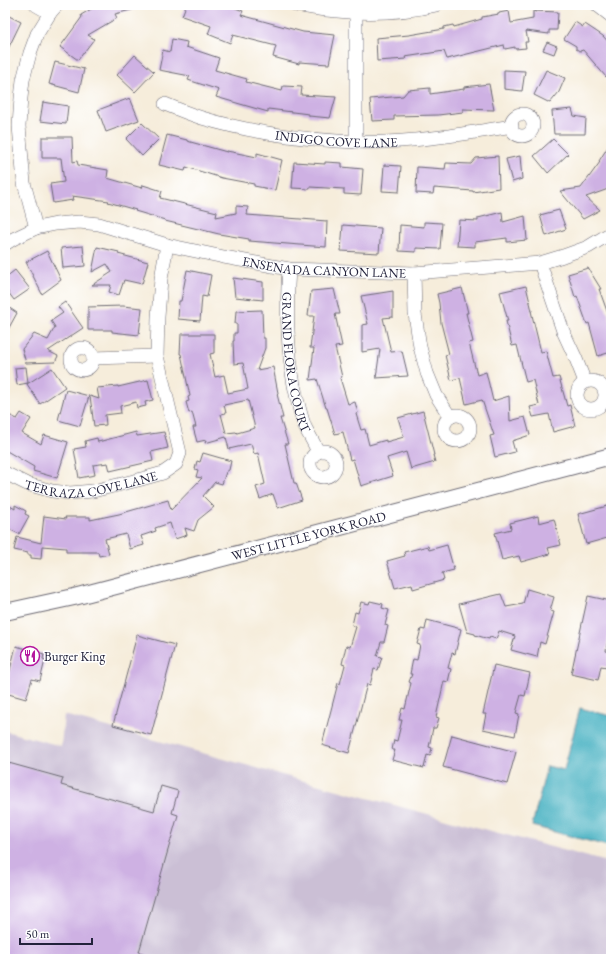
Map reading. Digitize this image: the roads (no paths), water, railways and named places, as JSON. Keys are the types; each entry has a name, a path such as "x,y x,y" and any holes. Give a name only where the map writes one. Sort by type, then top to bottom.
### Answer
{"main road":[{"name":"WEST LITTLE YORK ROAD","path":"5,612 74,597 611,456"}],"street":[{"path":"36,5 53,9 37,34 30,53 23,80 21,98 19,126 21,163 24,183 36,228"},
{"path":"295,5 393,12 436,5"},
{"path":"597,5 611,16"},
{"path":"356,9 356,142"},
{"name":"INDIGO COVE LANE","path":"165,104 202,118 270,134 313,140 356,142 418,140 512,126"},
{"name":"ENSENADA CANYON LANE","path":"5,244 36,228 79,222 99,224 168,245 289,269 414,273 540,263 588,246 611,233"},
{"path":"93,358 157,356 161,279 168,245"},
{"path":"540,263 563,331 585,382"},
{"name":"GRAND FLORA COURT","path":"289,269 287,303 288,335 292,375 297,402 305,426 318,452"},
{"path":"414,273 415,314 420,347 427,373 436,395 450,417"},
{"name":"TERRAZA COVE LANE","path":"5,473 27,484 70,493 93,491 138,480 163,473 176,464 180,453 157,356"}],"water":[{"path":"580,708 611,716 611,847 532,826 547,766 564,770"}],"place":[{"name":"Burger King","path":"30,656"}]}
